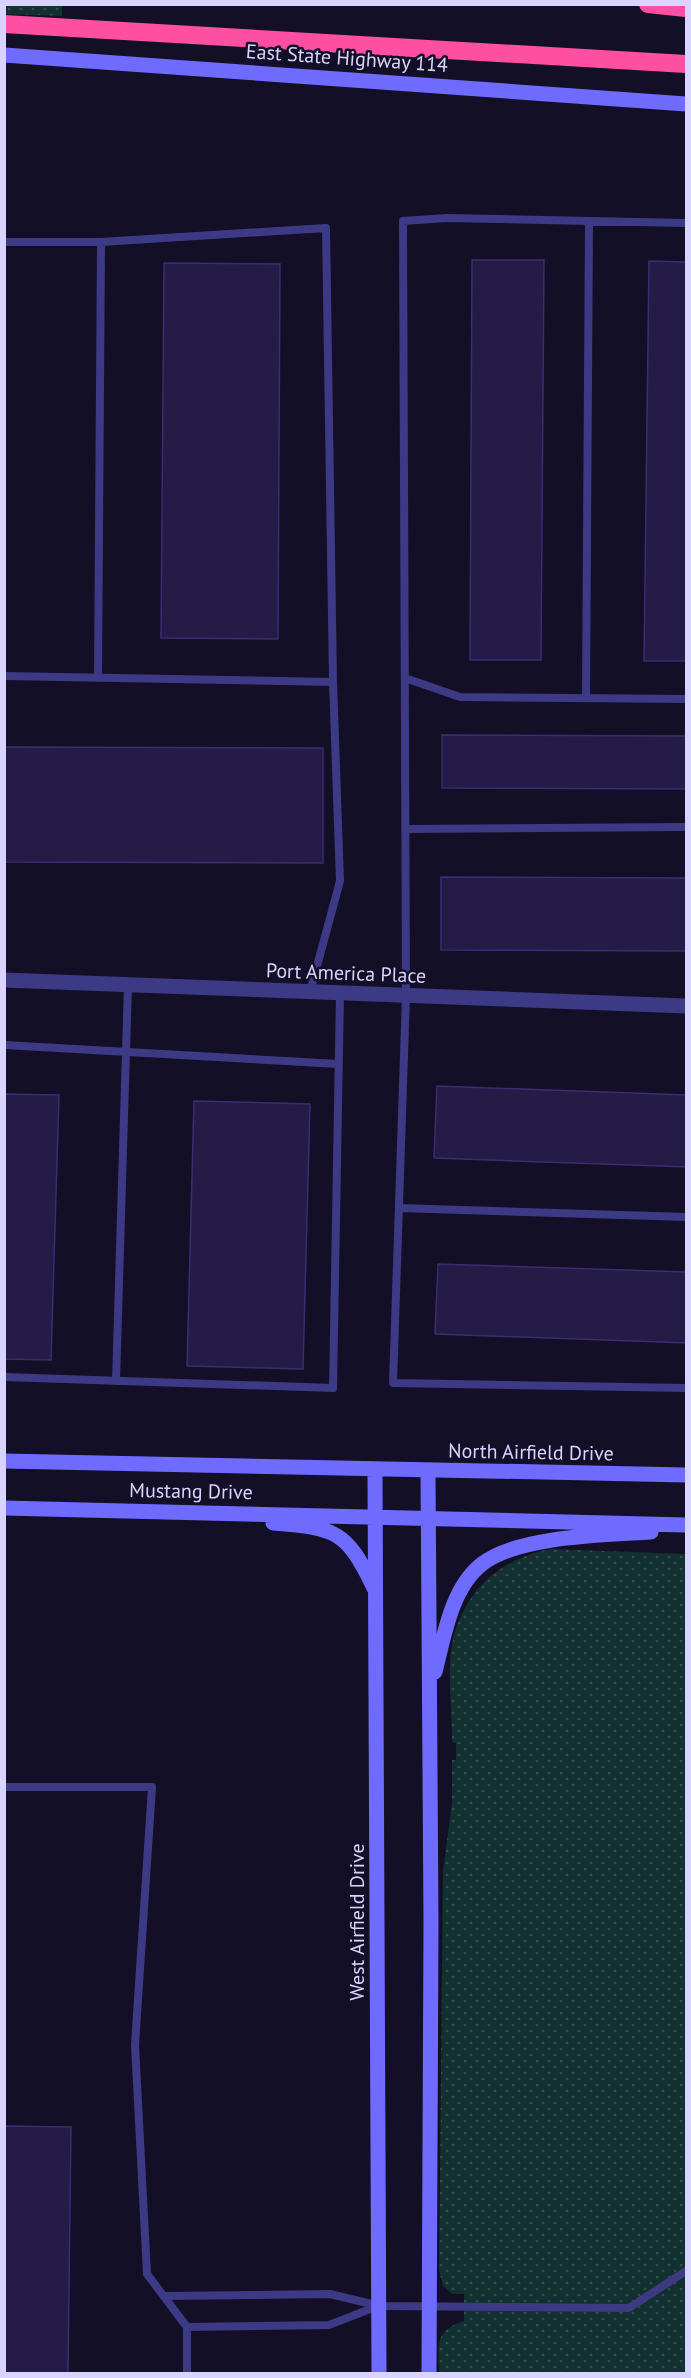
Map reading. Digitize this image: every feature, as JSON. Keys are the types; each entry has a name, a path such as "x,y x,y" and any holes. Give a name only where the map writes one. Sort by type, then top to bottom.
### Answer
{"highway":[{"path":"648,4 687,8"},
{"path":"4,24 687,64"}],"main road":[{"name":"East State Highway 114","path":"4,55 687,104"},
{"name":"Mustang Drive","path":"4,1461 375,1470"},
{"name":"North Airfield Drive","path":"375,1470 687,1476"},
{"name":"West Airfield Drive","path":"375,1470 379,2373"},
{"path":"428,1471 429,2373"},
{"name":"Mustang Drive","path":"4,1508 376,1516"},
{"path":"106,1510 318,1527 342,1537 360,1559 376,1593"},
{"path":"376,1516 687,1527"},
{"path":"430,1692 449,1619 462,1589 481,1564 509,1550 535,1543 687,1527"}],"street":[{"name":"Port America Place","path":"4,980 687,1006"}],"lane":[{"path":"687,223 447,218 403,221 406,996 393,1383 687,1388"},
{"path":"586,698 590,222"},
{"path":"4,242 101,242 326,228 333,682 340,881 310,992"},
{"path":"98,678 101,242"},
{"path":"4,676 333,682"},
{"path":"405,678 460,698 687,699"},
{"path":"406,829 687,827"},
{"path":"116,1381 128,985"},
{"path":"4,1377 333,1389 340,994"},
{"path":"4,1045 338,1064"},
{"path":"399,1208 687,1217"},
{"path":"4,1787 152,1787 135,2045 147,2274 187,2327 188,2373"},
{"path":"164,2296 330,2294 380,2306 629,2308 687,2271"},
{"path":"187,2327 329,2325 380,2306"}],"green space":[{"path":"5,4 62,5 62,16 5,14"},
{"path":"551,1549 686,1554 686,2373 439,2374 439,2347 442,2335 447,2329 464,2321 464,2294 452,2294 443,2286 439,2270 443,1871 452,1803 452,1760 456,1760 456,1743 452,1742 450,1693 452,1645 464,1609 486,1581 515,1560"}],"building":[{"path":"472,260 544,260 541,660 470,660"},
{"path":"649,261 687,262 687,661 644,661"},
{"path":"164,263 280,264 278,639 161,638"},
{"path":"442,735 687,736 687,789 442,788"},
{"path":"4,747 323,748 323,863 4,862"},
{"path":"441,877 687,878 687,951 441,950"},
{"path":"437,1086 687,1095 687,1167 434,1158"},
{"path":"4,1094 59,1095 51,1360 4,1359"},
{"path":"194,1101 310,1104 303,1369 187,1366"},
{"path":"438,1264 687,1272 687,1343 435,1334"},
{"path":"4,2126 71,2127 68,2373 4,2373"}]}
